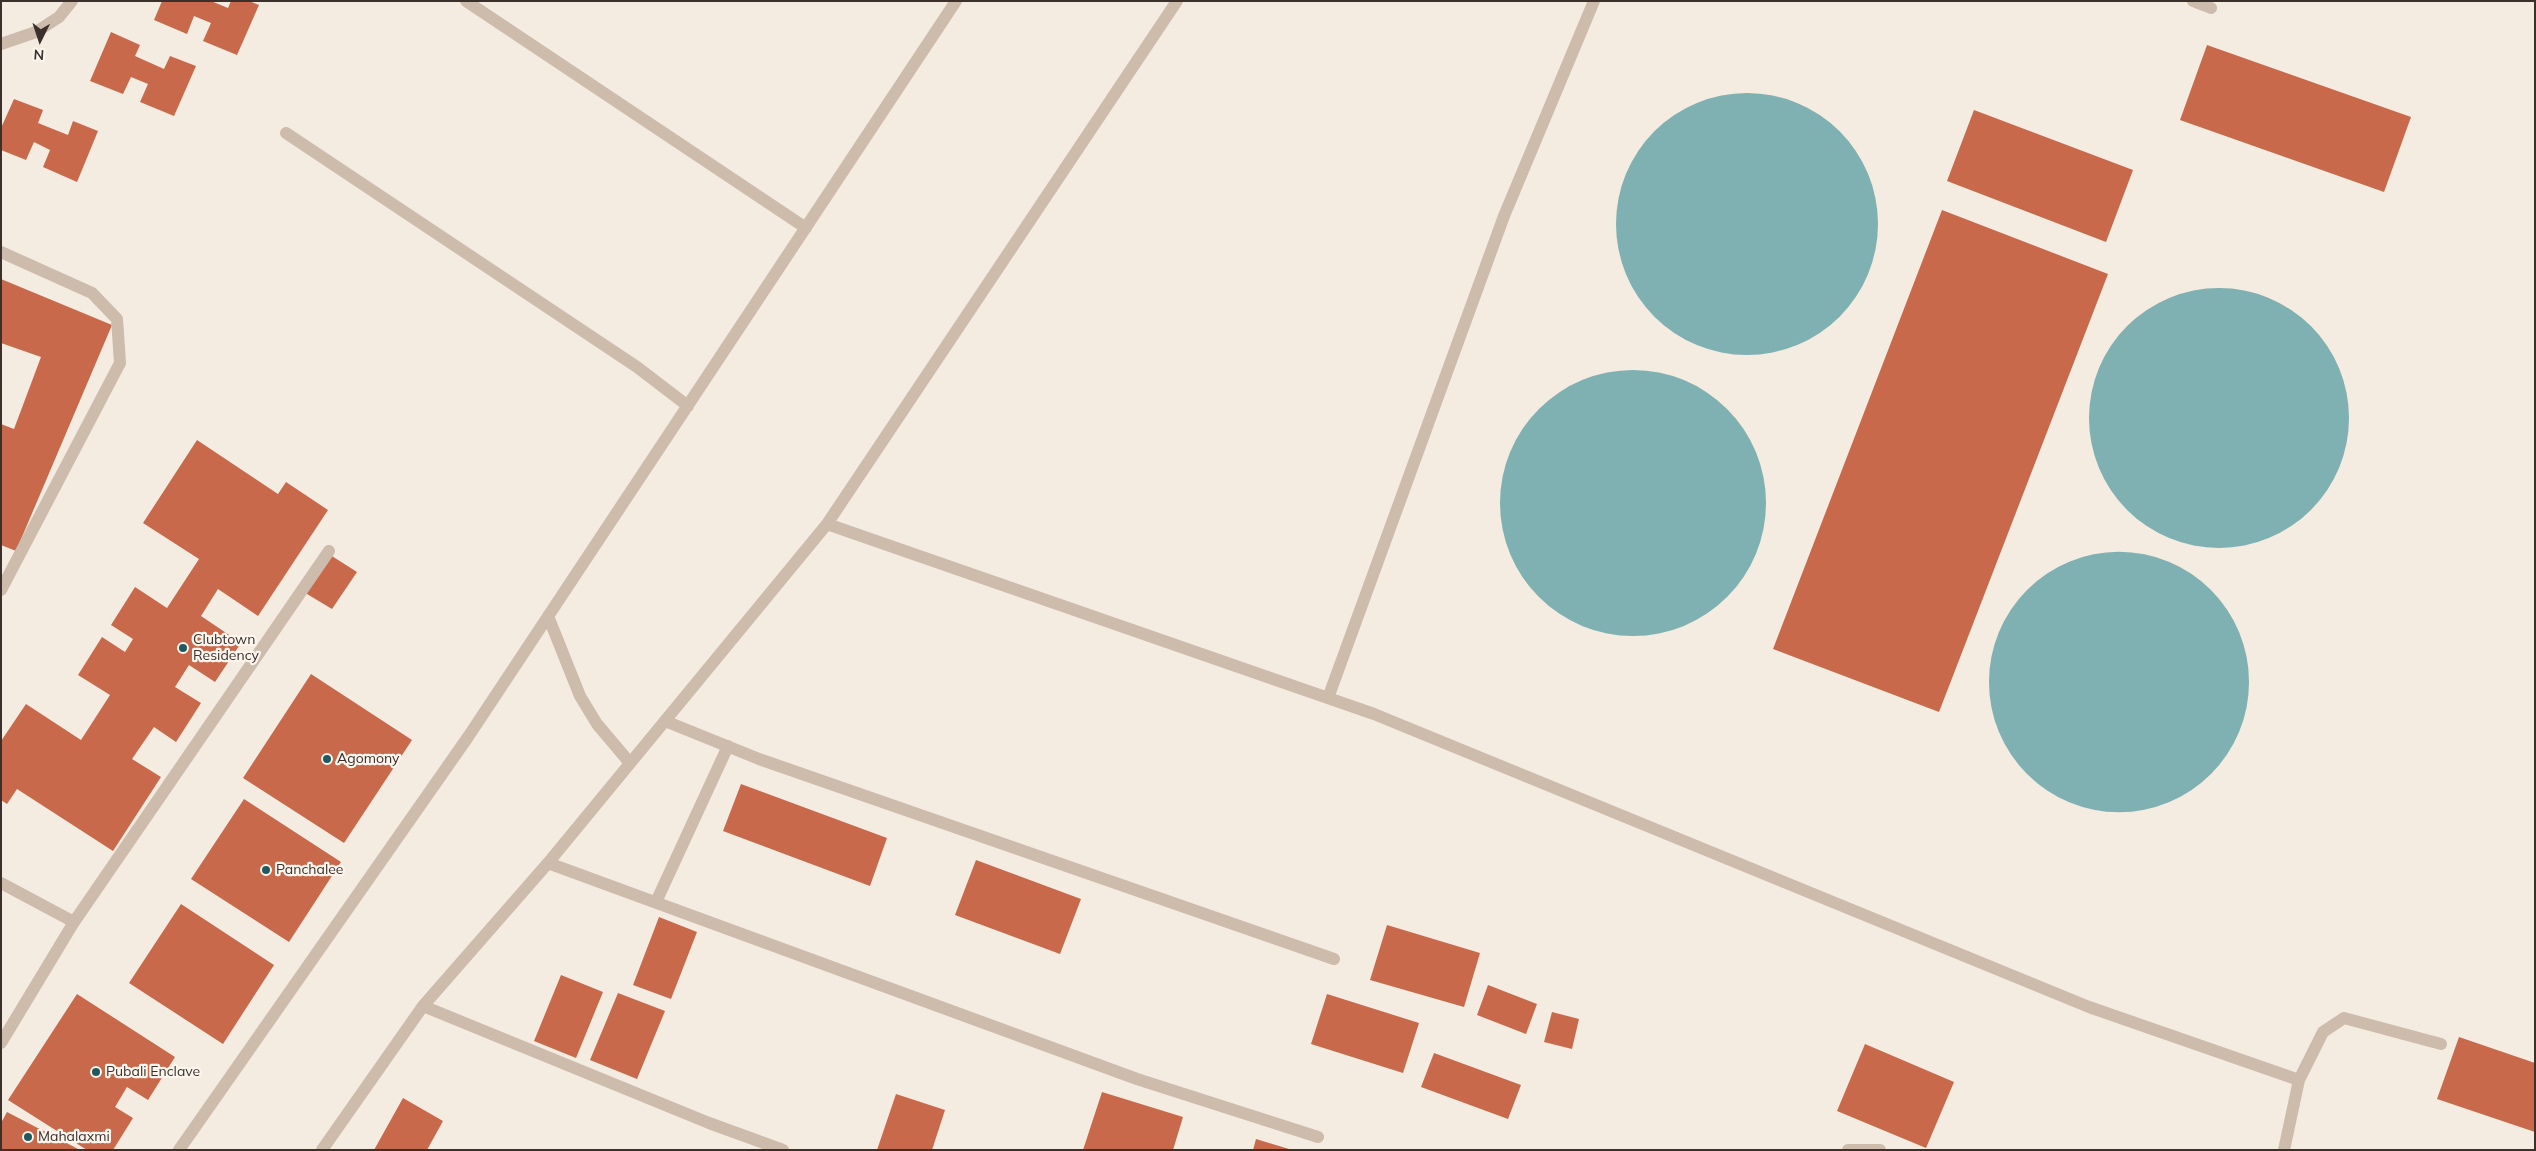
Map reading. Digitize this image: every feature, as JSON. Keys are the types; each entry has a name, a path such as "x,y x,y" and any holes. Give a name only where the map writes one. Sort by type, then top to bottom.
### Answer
{"street":[{"path":"1,44 36,32 59,17 72,1"},
{"path":"466,1 806,228"},
{"path":"179,1150 468,737 956,1"},
{"path":"322,1150 423,1006 548,863 827,524 1177,1"},
{"path":"1328,698 1504,216 1594,1"},
{"path":"2193,1 2211,8"},
{"path":"286,133 637,367 669,389 688,406"},
{"path":"1,252 92,293 117,319 120,363 1,590"},
{"path":"827,524 1374,714 2089,1007 2299,1080"},
{"path":"1,1043 74,922 329,551"},
{"path":"548,616 580,696 597,724 630,763"},
{"path":"665,721 728,746 1334,959"},
{"path":"656,902 728,746"},
{"path":"548,863 1137,1079 1318,1137"},
{"path":"1,883 74,922"},
{"path":"423,1006 709,1123 783,1150"},
{"path":"2284,1150 2299,1080 2323,1032 2344,1018 2441,1044"},
{"path":"1848,1150 1880,1150"}],"water":[{"path":"1734,93 1760,93 1785,98 1809,108 1840,131 1863,162 1873,186 1878,211 1878,237 1873,262 1863,286 1840,317 1809,340 1785,350 1760,355 1734,355 1709,350 1685,340 1664,326 1645,307 1631,286 1621,262 1616,237 1616,211 1621,186 1631,162 1645,141 1664,122 1685,108 1709,98"},
{"path":"2206,288 2232,288 2257,293 2280,303 2302,317 2320,335 2334,357 2344,380 2349,405 2349,431 2344,456 2334,479 2320,501 2302,519 2280,533 2257,543 2232,548 2206,548 2181,543 2158,533 2136,519 2118,501 2104,479 2094,456 2089,431 2089,405 2094,380 2104,357 2118,335 2136,317 2158,303 2181,293"},
{"path":"1633,370 1659,373 1684,381 1707,393 1727,409 1743,429 1755,452 1763,477 1766,503 1763,529 1755,554 1743,577 1727,597 1707,613 1684,625 1659,633 1633,636 1607,633 1582,625 1559,613 1539,597 1523,577 1511,554 1503,529 1500,503 1503,477 1511,452 1523,429 1539,409 1559,393 1582,381 1607,373"},
{"path":"2119,552 2144,555 2169,562 2191,574 2211,590 2227,610 2239,632 2246,657 2249,682 2246,707 2239,732 2227,754 2211,774 2191,790 2169,802 2144,809 2119,812 2094,809 2069,802 2047,790 2027,774 2011,754 1999,732 1992,707 1989,682 1992,657 1999,632 2011,610 2027,590 2047,574 2069,562 2094,555"}],"building":[{"path":"162,1 211,1 228,8 231,1 249,1 259,5 237,55 203,41 211,23 194,16 187,34 154,20"},
{"path":"111,32 140,45 135,56 164,69 170,56 196,66 174,116 140,102 148,84 131,77 123,94 90,81"},
{"path":"2207,45 2411,117 2384,192 2180,120"},
{"path":"14,99 43,110 38,123 68,135 73,121 98,131 77,182 43,167 50,150 34,142 26,160 1,150 1,128"},
{"path":"1974,110 2133,170 2106,242 1947,181"},
{"path":"1942,210 2108,274 1939,712 1773,649"},
{"path":"1,279 112,325 16,551 1,545 1,424 14,429 41,357 1,343"},
{"name":"Clubtown Residency","path":"197,440 278,494 286,482 328,510 258,616 218,589 201,616 241,643 215,682 189,665 175,687 201,703 176,742 154,727 132,759 161,777 113,851 17,789 7,804 1,800 1,741 26,704 81,740 110,695 78,675 102,637 125,652 133,639 111,625 135,587 167,608 199,559 143,523"},
{"path":"324,551 357,572 332,609 297,588"},
{"name":"Agomony","path":"311,674 412,740 344,843 243,778"},
{"path":"741,784 887,838 870,886 723,831"},
{"name":"Panchalee","path":"244,799 341,862 289,942 191,879"},
{"path":"976,860 1081,899 1060,954 955,915"},
{"path":"181,904 274,965 223,1044 129,983"},
{"path":"659,917 697,932 671,999 633,985"},
{"path":"1387,925 1480,953 1464,1007 1370,980"},
{"path":"561,975 603,992 576,1058 534,1041"},
{"path":"1488,985 1537,1004 1526,1034 1477,1015"},
{"path":"618,993 665,1011 637,1079 590,1060"},
{"name":"Pubali Enclave","path":"77,994 175,1057 148,1100 127,1087 115,1107 133,1118 113,1150 87,1150 8,1100"},
{"path":"1327,994 1419,1023 1403,1073 1311,1044"},
{"path":"1552,1012 1579,1019 1572,1049 1544,1042"},
{"path":"2459,1037 2535,1063 2535,1132 2437,1099"},
{"path":"1865,1044 1954,1082 1926,1148 1837,1111"},
{"path":"1434,1053 1521,1085 1508,1119 1421,1087"},
{"path":"1102,1092 1183,1117 1173,1150 1083,1150"},
{"path":"896,1094 945,1110 932,1150 877,1150"},
{"path":"403,1098 443,1121 427,1150 374,1150"},
{"name":"Mahalaxmi","path":"7,1112 80,1150 1,1150 1,1123"},
{"path":"1256,1139 1289,1149 1289,1150 1253,1150"}],"place":[{"name":"Clubtown Residency","path":"183,648"},
{"name":"Agomony","path":"327,759"},
{"name":"Panchalee","path":"266,870"},
{"name":"Pubali Enclave","path":"96,1072"},
{"name":"Mahalaxmi","path":"28,1137"}]}
